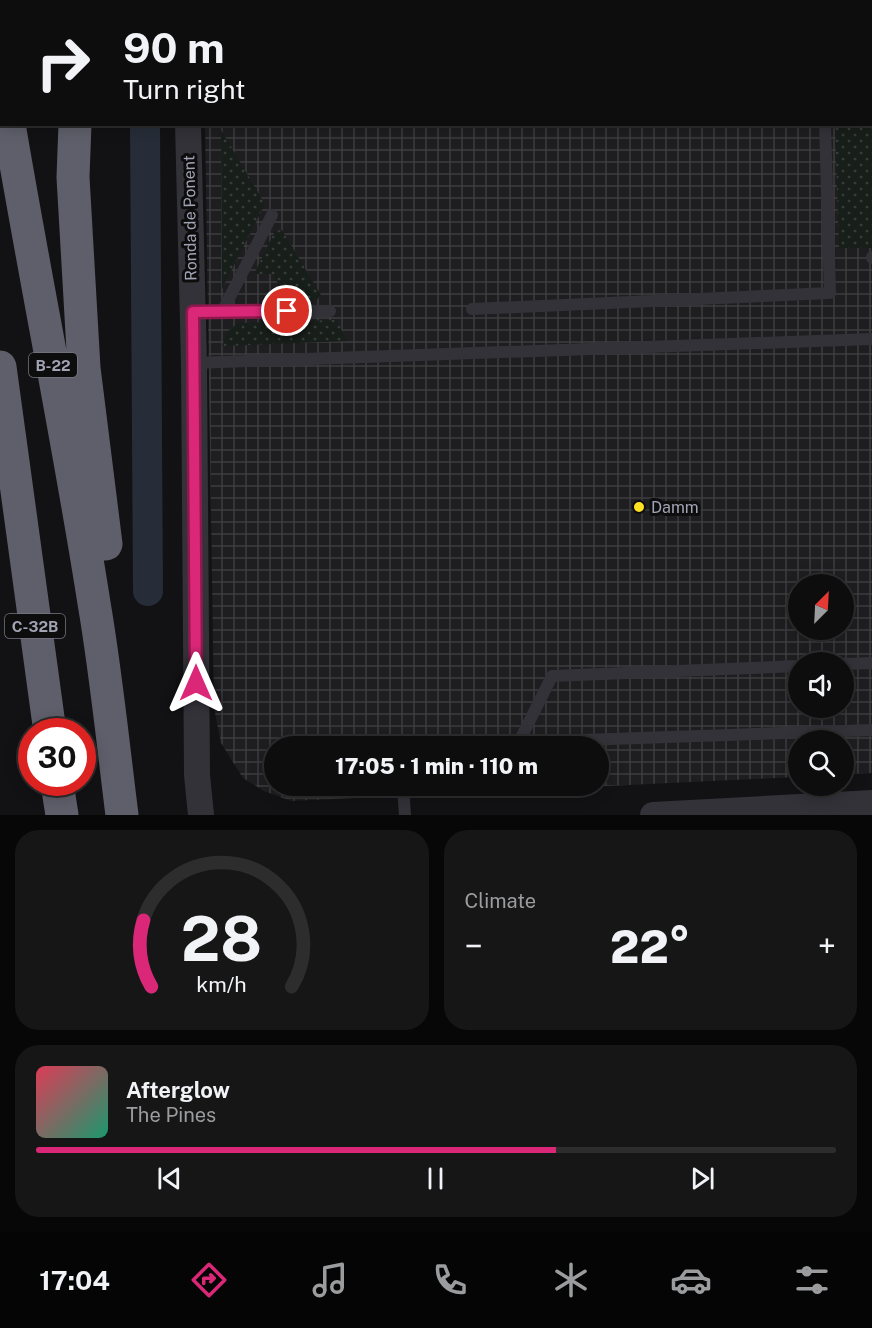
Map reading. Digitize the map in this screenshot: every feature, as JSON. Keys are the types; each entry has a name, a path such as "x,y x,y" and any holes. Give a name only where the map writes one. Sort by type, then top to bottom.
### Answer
{"highway":[{"name":"B-22","path":"9,126 31,256 55,371 95,605"},
{"path":"75,126 73,177 84,368 106,544 95,605 122,815"},
{"path":"0,367 20,521"},
{"path":"0,475 20,521"},
{"name":"C-32B","path":"20,521 48,718"},
{"path":"59,796 62,815"}],"street":[{"name":"Ronda de Ponent","path":"188,126 194,363 197,775 201,815"},
{"path":"653,815 872,803"}],"lane":[{"path":"472,309 830,293 825,126"},
{"path":"222,312 272,215"},
{"path":"193,312 330,311"},
{"path":"194,363 872,339"},
{"path":"854,664 872,663"},
{"path":"522,736 552,676 788,666"},
{"path":"609,739 872,730"},
{"path":"404,796 405,815"}],"shaded area":[{"path":"205,126 872,126 872,773 854,774 854,730 788,730 788,777 609,786 609,736 264,736 264,791 243,778 221,743 214,708"},
{"path":"835,126 872,126 872,248 839,248"},
{"path":"221,130 265,204 222,289"},
{"path":"282,230 321,295 315,302 274,304 281,288 272,274 254,274 275,231"},
{"path":"336,320 348,341 222,346 227,332 238,323"},
{"path":"278,796 397,796 291,801"}],"waterway":[{"path":"145,126 148,591"}],"place":[{"name":"Damm","path":"639,507"}],"route":[{"path":"196,683 193,312 287,311"}]}
